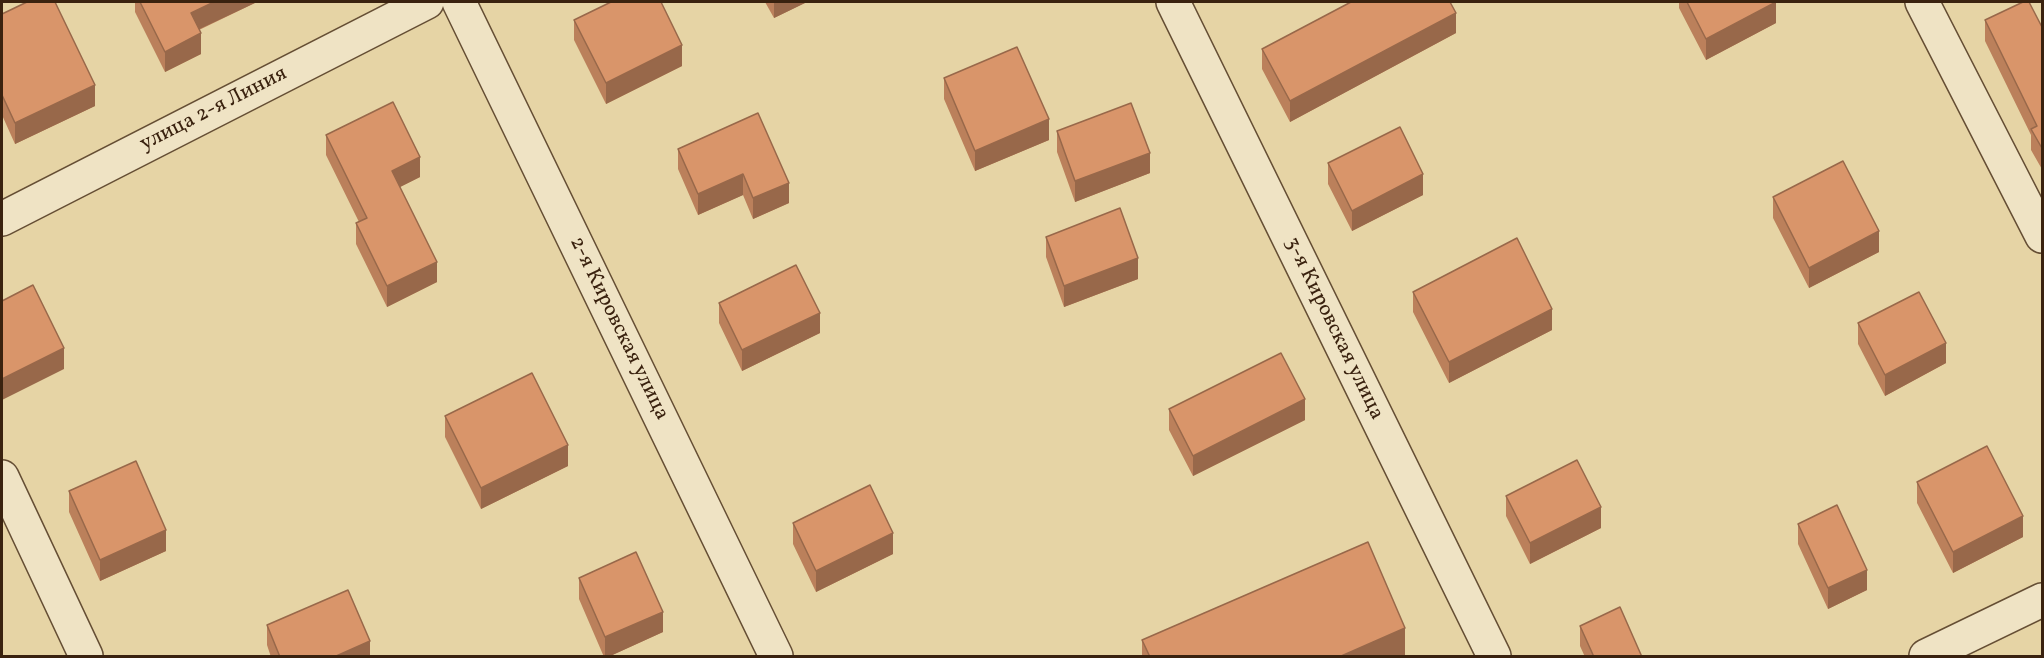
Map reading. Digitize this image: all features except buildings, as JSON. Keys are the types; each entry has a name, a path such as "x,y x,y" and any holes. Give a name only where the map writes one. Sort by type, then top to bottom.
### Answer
{"street":[{"name":"улица 2-я Линия","path":"2,219 427,2"},
{"name":"2-я Кировская улица","path":"459,2 776,657"},
{"name":"3-я Кировская улица","path":"1173,2 1494,657"},
{"path":"1922,2 2043,236"},
{"path":"2,477 86,657"},
{"path":"1926,657 2043,600"}]}
